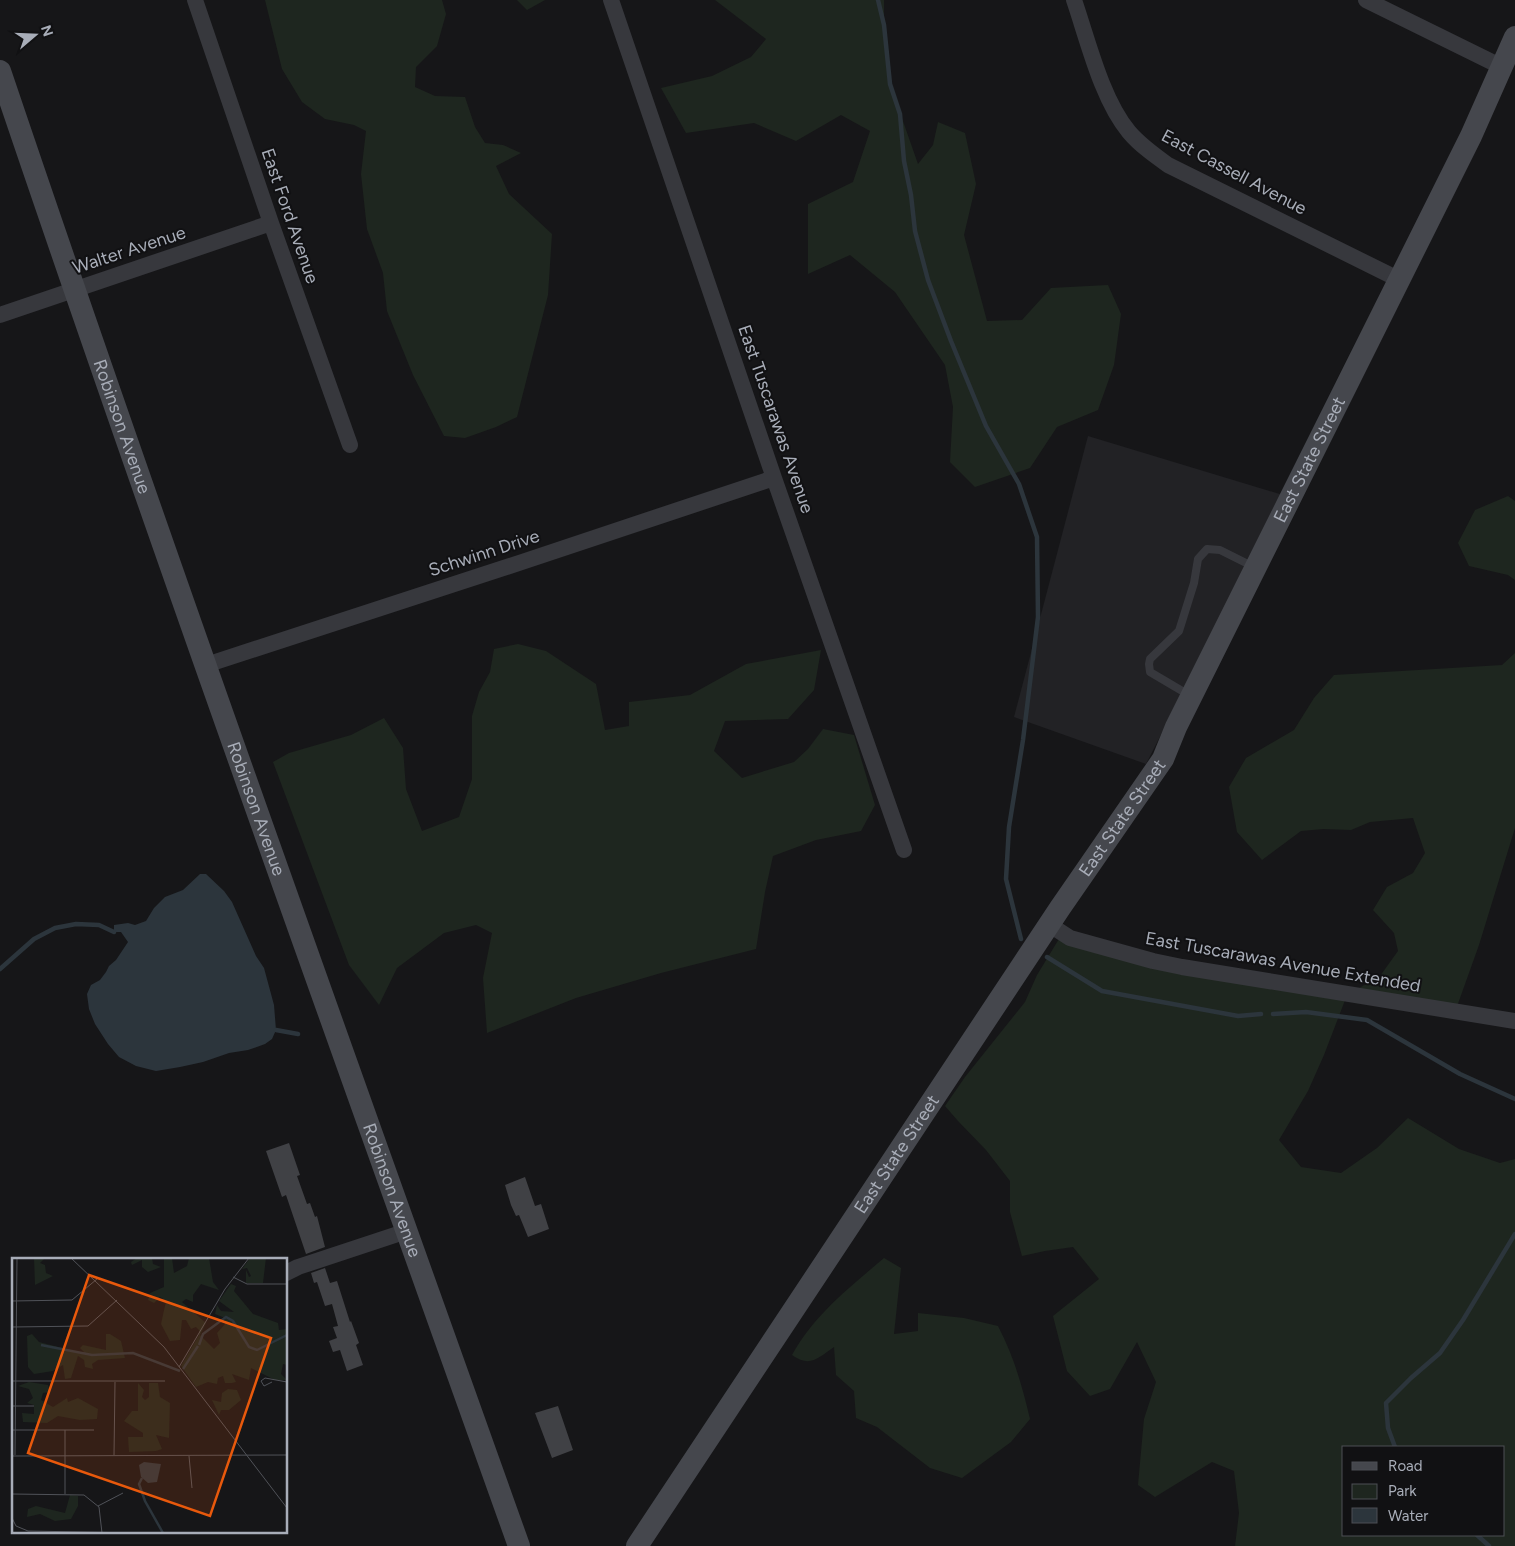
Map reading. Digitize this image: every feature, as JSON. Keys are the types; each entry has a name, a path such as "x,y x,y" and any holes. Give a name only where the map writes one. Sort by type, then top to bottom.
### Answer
{"street":[{"name":"East Ford Avenue","path":"195,0 271,223 350,445"},
{"name":"East Tuscarawas Avenue","path":"611,0 774,478 904,850"},
{"name":"East Cassell Avenue","path":"1074,0 1112,108 1143,147 1168,165 1400,280"},
{"path":"1366,0 1502,67"},
{"name":"East State Street","path":"637,1546 1050,925 1163,759 1176,727 1471,136 1515,37"},
{"name":"Robinson Avenue","path":"0,71 74,289 206,665 519,1546"},
{"name":"Walter Avenue","path":"0,315 271,223"},
{"name":"Schwinn Drive","path":"206,665 774,478"},
{"name":"East Tuscarawas Avenue Extended","path":"1050,925 1070,938 1152,961 1515,1021"},
{"path":"288,1272 298,1267 407,1232"}],"lane":[{"path":"1192,697 1150,672 1149,664 1150,659 1179,631 1194,583 1198,559 1207,549 1220,550 1256,568"}],"shaded area":[{"path":"1088,436 1283,495 1146,764 1014,717"}],"green space":[{"path":"265,0 442,0 446,14 437,46 416,67 415,87 435,96 465,97 475,127 485,143 503,145 521,153 496,166 509,194 552,234 548,295 517,417 465,438 444,436 413,375 387,311 383,273 367,229 361,174 366,131 354,125 325,119 302,102 282,69"},
{"path":"517,0 545,0 527,10"},
{"path":"715,0 884,0 884,25 890,84 918,164 933,145 938,122 965,133 976,184 964,235 987,321 1022,320 1051,288 1108,285 1121,314 1114,365 1098,410 1057,427 1030,468 975,487 950,462 953,407 945,365 895,292 850,255 808,274 808,204 853,182 870,131 841,115 796,141 754,123 686,133 661,88 712,76 751,57 766,39"},
{"path":"1508,496 1515,501 1515,580 1508,575 1469,566 1458,543 1475,510"},
{"path":"518,644 546,651 596,684 605,730 629,726 629,702 690,695 746,664 821,650 814,690 788,719 725,721 714,751 742,778 794,762 808,749 823,729 854,735 875,805 861,831 816,840 773,856 756,949 661,973 576,998 487,1033 483,978 492,933 476,925 444,933 397,968 379,1005 349,965 273,762 289,753 351,735 384,718 403,748 406,789 422,831 459,817 472,779 472,716 479,692 490,672 494,649"},
{"path":"1515,653 1515,828 1479,945 1455,1012 1347,995 1380,976 1398,951 1394,933 1373,910 1387,887 1413,873 1425,853 1413,818 1370,822 1351,830 1323,829 1301,831 1262,860 1237,832 1229,787 1246,758 1294,730 1314,698 1334,675 1502,665"},
{"path":"1062,934 1347,995 1308,1091 1279,1140 1301,1167 1341,1173 1377,1148 1408,1118 1459,1149 1500,1163 1515,1159 1515,1546 1235,1546 1239,1513 1234,1471 1212,1462 1155,1497 1138,1485 1144,1419 1156,1382 1137,1342 1110,1389 1090,1396 1067,1371 1053,1316 1099,1279 1073,1247 1022,1256 1010,1212 1010,1181 986,1150 945,1106 965,1077 1025,1002 1037,975"},
{"path":"884,1258 901,1268 894,1334 918,1331 918,1313 964,1318 998,1326 1013,1360 1030,1419 1011,1442 962,1478 930,1468 877,1427 856,1418 854,1391 836,1375 834,1347 818,1358 809,1361 798,1359 792,1355 822,1314"}],"water":[{"path":"200,874 206,874 224,891 232,902 256,956 264,968 274,1005 276,1030 272,1039 265,1044 203,1062 156,1071 136,1066 119,1057 108,1044 95,1024 89,1009 87,994 91,985 100,980 128,942 121,932 114,932 114,925 128,923 135,925 146,921 154,908 165,897 183,890"}],"building":[{"path":"289,1143 300,1175 297,1176 307,1204 310,1203 315,1217 317,1216 325,1247 306,1254 286,1195 282,1197 266,1151"},
{"path":"525,1177 535,1206 541,1204 549,1229 528,1237 519,1215 516,1216 511,1205 505,1185"},
{"path":"325,1268 330,1283 337,1281 359,1343 356,1345 363,1365 347,1371 340,1350 333,1352 329,1341 337,1338 333,1327 338,1326 332,1304 325,1306 317,1282 314,1283 311,1273"},
{"path":"558,1406 573,1450 552,1458 535,1413"}],"waterway":[{"path":"878,0 884,25 890,84 900,114 904,161 911,195 915,231 928,280 986,426 1019,484 1037,537 1038,617 1023,740 1009,827 1006,879 1021,939"},
{"path":"0,969 34,939 55,928 76,924 99,925 114,932"},
{"path":"1047,957 1102,991 1238,1016 1261,1014"},
{"path":"1273,1014 1306,1012 1367,1020 1460,1074 1515,1099"},
{"path":"276,1030 298,1034"},
{"path":"1395,1446 1388,1428 1386,1403 1440,1353 1463,1320 1515,1234"},
{"path":"1478,1536 1489,1546"}]}
